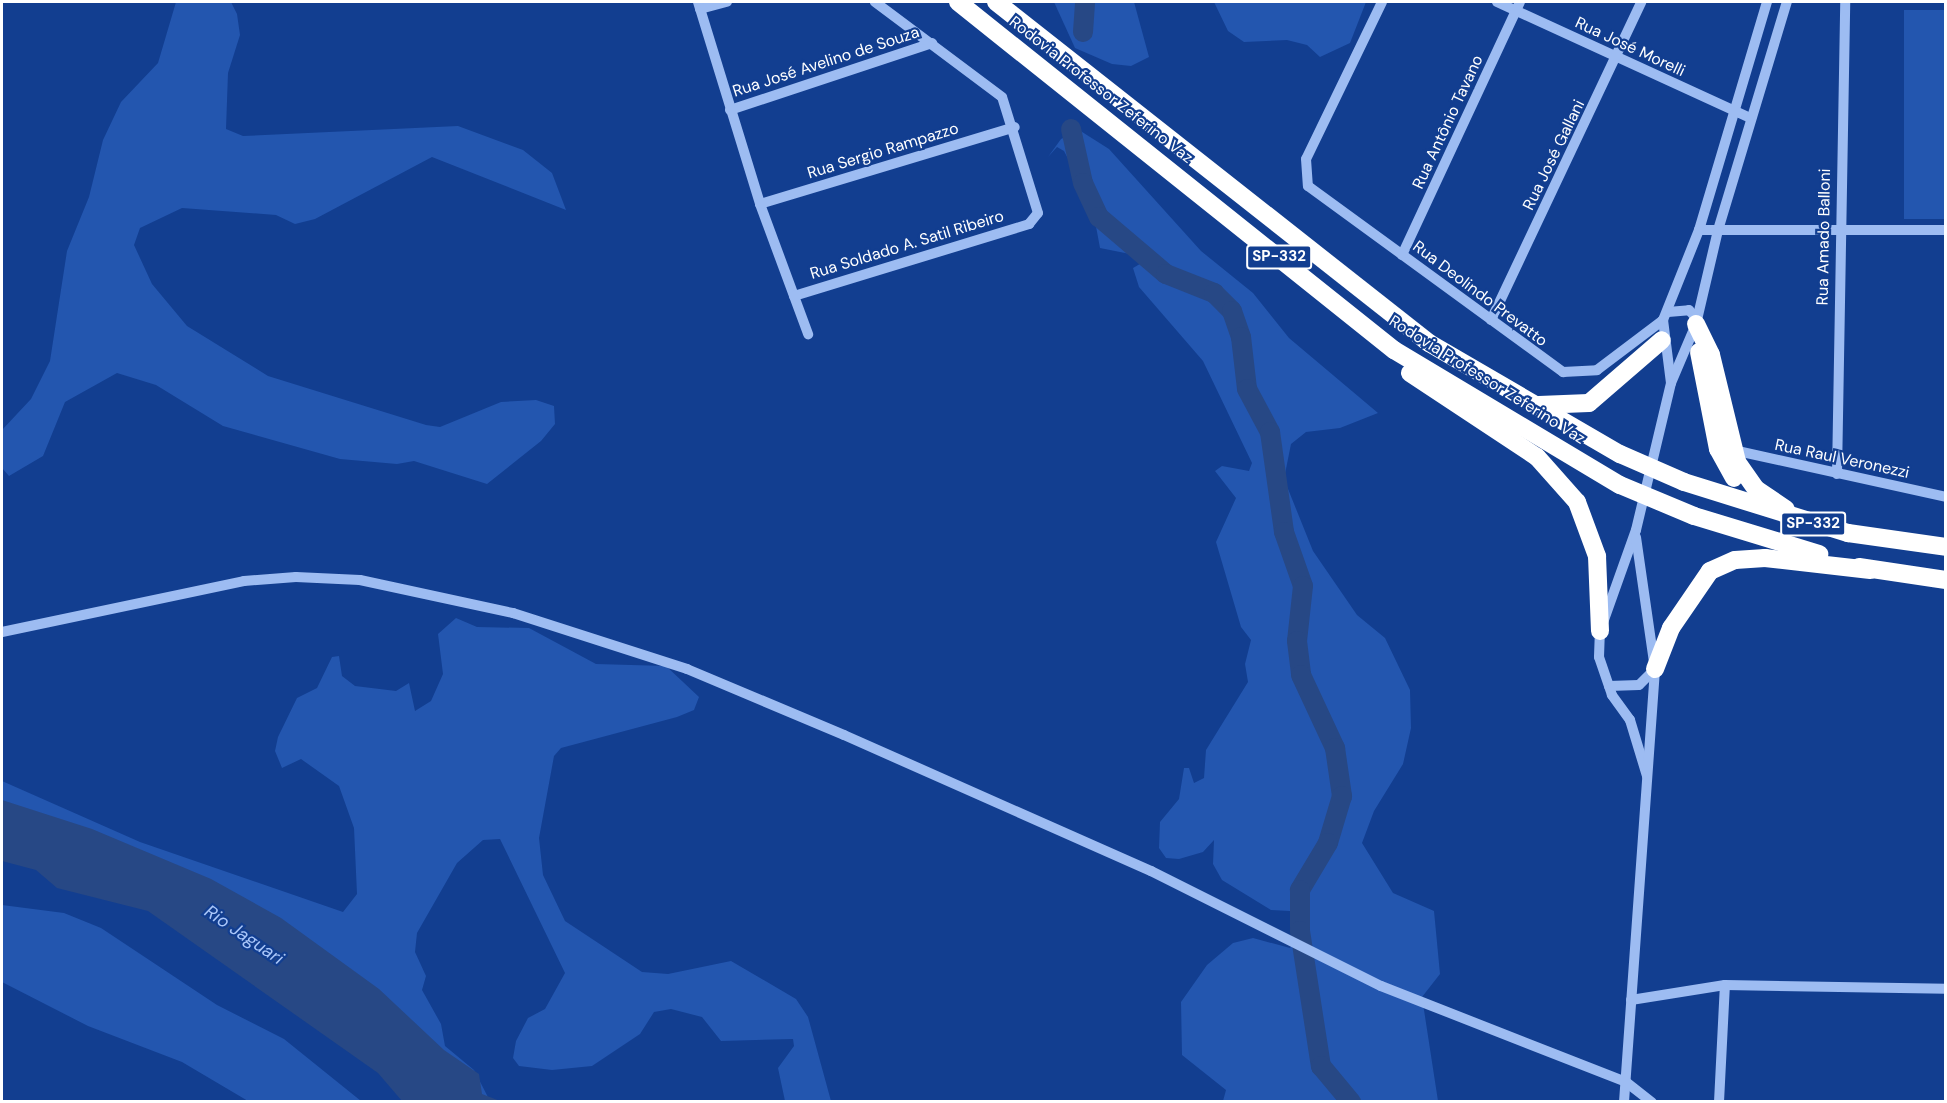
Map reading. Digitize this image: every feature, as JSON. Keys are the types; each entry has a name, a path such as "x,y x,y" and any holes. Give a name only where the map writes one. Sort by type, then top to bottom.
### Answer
{"highway":[{"name":"Rodovia Professor Zeferino Vaz","path":"958,2 1394,350 1620,485 1694,516 1870,570 1946,580"},
{"name":"Rodovia Professor Zeferino Vaz","path":"996,2 1429,343 1519,399 1620,454 1684,482 1814,524 1946,547"},
{"path":"1694,326 1711,355 1733,450 1756,489 1814,524"},
{"path":"1694,326 1718,448 1758,507"},
{"path":"1519,399 1550,408 1589,404 1662,340"},
{"path":"1394,350 1408,372 1537,457 1577,502 1597,556 1600,631"},
{"path":"1655,669 1671,628 1710,571 1735,560 1765,558 1870,570"}],"street":[{"path":"727,2 699,5 760,204 808,334"},
{"path":"875,2 1002,97 1015,127"},
{"name":"Rua Deolindo Prevatto","path":"1382,2 1306,159 1308,186 1563,372 1581,373 1614,361 1666,316"},
{"name":"Rua José Morelli","path":"1497,2 1518,6 1618,57 1734,113 1750,118"},
{"name":"Rua José Gallani","path":"1491,320 1618,57 1641,2"},
{"path":"1671,383 1662,340 1666,316 1698,230 1767,2"},
{"path":"1647,776 1630,720 1609,686 1599,657 1600,631 1636,530 1671,383 1694,326 1750,118 1787,2"},
{"name":"Rua Amado Balloni","path":"1837,474 1838,230 1845,2"},
{"name":"Rua Antônio Tavano","path":"1402,255 1518,6"},
{"name":"Rua José Avelino de Souza","path":"730,110 932,43"},
{"name":"Rua Sergio Rampazzo","path":"760,204 1015,127"},
{"name":"Rua Soldado A. Satil Ribeiro","path":"794,296 1029,224 1038,205 1015,127"},
{"path":"1698,230 1946,230"},
{"path":"1666,316 1689,310 1694,326"},
{"name":"Rua Raul Veronezzi","path":"1733,450 1946,497"},
{"path":"1624,1101 1655,669 1636,530"},
{"path":"2,632 244,581 296,577 360,580 470,601 687,669 1151,871 1381,986 1626,1082 1652,1101"},
{"path":"1609,686 1639,685 1655,669"},
{"path":"1631,1000 1725,985 1946,989"},
{"path":"1719,1101 1725,985"}],"shaded area":[{"path":"176,2 231,2 237,14 240,35 228,73 226,129 243,136 458,126 523,150 552,173 566,210 432,157 315,219 295,224 276,215 182,208 140,228 134,245 152,284 187,326 268,376 426,425 440,427 501,402 536,400 554,406 555,424 541,441 487,484 414,461 397,464 340,459 223,426 156,385 117,373 65,402 43,456 9,476 2,468 2,430 31,399 50,361 67,251 89,197 103,140 121,102 158,63"},
{"path":"1054,2 1134,2 1149,57 1131,66 1112,64 1075,48"},
{"path":"1214,2 1366,2 1350,43 1320,57 1307,45 1287,40 1244,42 1228,31"},
{"path":"1904,10 1945,10 1945,219 1904,219"},
{"path":"1079,130 1109,149 1201,251 1253,293 1289,338 1378,413 1340,428 1306,432 1291,444 1284,479 1313,551 1357,615 1385,638 1410,690 1411,728 1403,764 1374,811 1362,843 1393,893 1434,911 1440,974 1422,997 1438,1101 1223,1101 1226,1090 1182,1055 1181,1002 1207,965 1233,943 1253,938 1290,948 1297,939 1290,911 1271,910 1222,880 1213,864 1214,840 1203,852 1179,859 1166,858 1159,848 1160,822 1179,799 1184,768 1189,768 1194,783 1204,778 1206,750 1248,682 1245,664 1251,640 1241,627 1216,542 1236,498 1215,471 1222,466 1249,471 1252,463 1203,361 1139,287 1133,268 1150,258 1100,248 1092,205 1064,151 1057,147 1048,157 1061,139"},
{"path":"456,618 477,627 529,628 596,664 666,666 699,697 694,710 677,717 561,748 554,756 539,838 543,875 565,921 642,972 668,974 731,961 796,999 808,1017 831,1101 785,1101 778,1068 794,1046 793,1039 721,1041 702,1017 671,1009 654,1012 640,1034 592,1066 552,1070 519,1066 513,1058 516,1041 528,1018 545,1009 565,973 500,839 483,840 457,863 417,933 415,952 426,976 422,990 441,1024 445,1046 474,1070 490,1101 2,823 2,781 140,842 343,912 357,894 354,828 339,786 301,759 282,768 275,751 278,737 297,698 317,688 332,657 339,656 342,676 355,686 396,691 409,683 415,711 431,701 443,674 438,634"},
{"path":"2,905 64,913 101,928 217,1005 284,1039 361,1101 248,1101 182,1062 88,1026 2,982"}],"water":[{"name":"Rio Jaguari","path":"2,800 92,829 211,879 281,918 379,989 444,1050 479,1074 482,1094 500,1101 402,1101 378,1073 148,911 57,888 36,870 2,861"}],"waterway":[{"path":"1083,32 1085,2"},
{"path":"1071,129 1083,183 1099,217 1166,274 1214,293 1232,311 1241,337 1247,389 1270,432 1284,532 1303,586 1297,641 1301,675 1335,748 1342,796 1328,843 1300,890 1300,931 1321,1066 1351,1102"}]}
